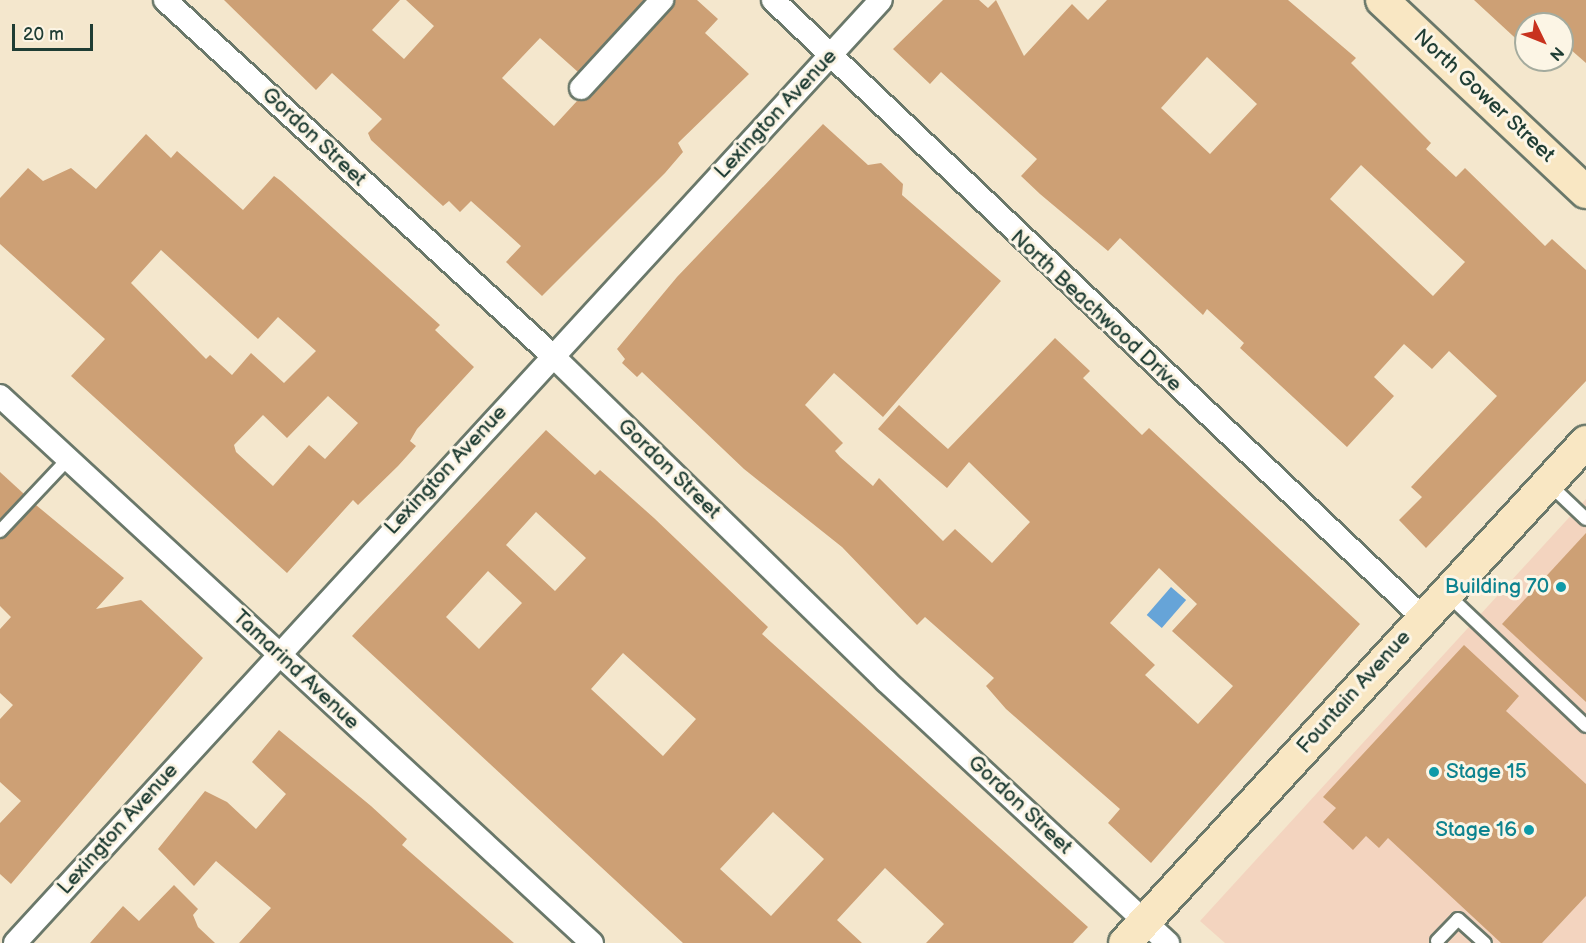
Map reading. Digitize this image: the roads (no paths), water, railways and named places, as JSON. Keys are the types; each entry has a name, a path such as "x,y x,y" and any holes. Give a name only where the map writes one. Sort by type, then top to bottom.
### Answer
{"street":[{"name":"Gordon Street","path":"165,0 553,356 886,681 1135,932 1168,943"},
{"path":"581,88 662,0"},
{"name":"North Beachwood Drive","path":"773,0 832,53 949,173 1422,617"},
{"name":"Lexington Avenue","path":"15,943 277,652 880,0"},
{"name":"North Gower Street","path":"1382,0 1586,192"},
{"name":"Tamarind Avenue","path":"0,396 592,943"},
{"name":"Fountain Avenue","path":"1135,932 1445,592 1586,442"}],"lane":[{"path":"0,531 68,459"},
{"path":"1548,483 1586,519"},
{"path":"1445,592 1586,726"},
{"path":"1437,941 1458,919 1485,943"}],"water":[{"path":"1171,587 1186,600 1162,628 1147,615"}],"place":[{"name":"Building 70","path":"1561,587"},
{"name":"Stage 15","path":"1434,772"},
{"name":"Stage 16","path":"1529,830"}]}
